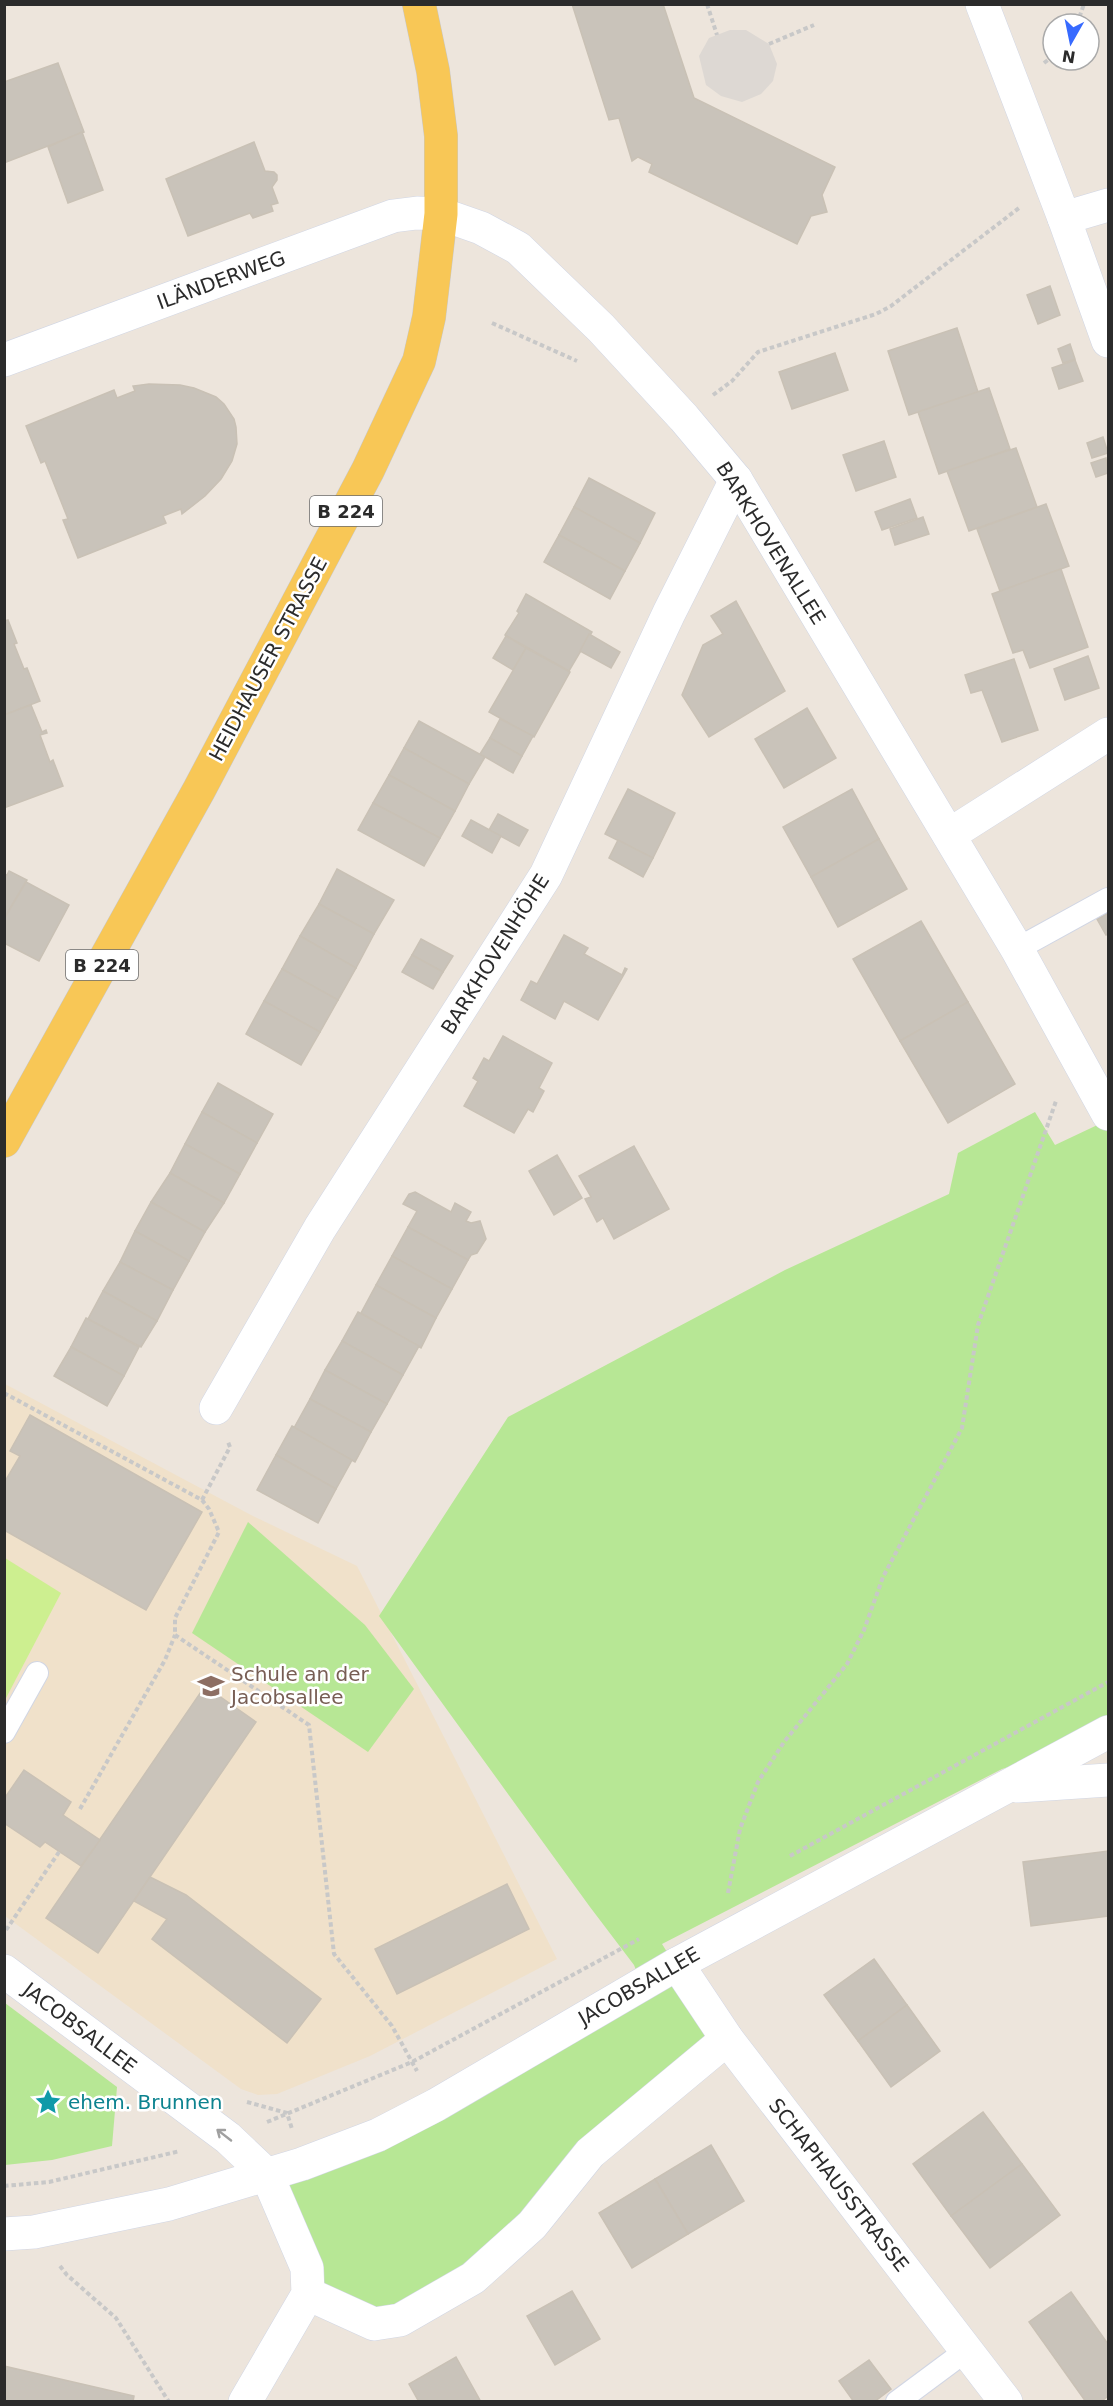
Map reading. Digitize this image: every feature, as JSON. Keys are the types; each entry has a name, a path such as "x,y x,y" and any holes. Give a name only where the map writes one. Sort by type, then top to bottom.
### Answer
{"main road":[{"name":"HEIDHAUSER STRASSE","path":"4,1141 199,790 368,470 419,361 429,317 441,214 441,136 433,71 419,4"}],"street":[{"path":"982,4 1108,341"},
{"path":"1058,204 1108,205"},
{"name":"ILÄNDERWEG","path":"4,360 393,216 417,213 441,214"},
{"name":"BARKHOVENALLEE","path":"441,214 481,228 518,248 601,328 684,418 736,480 1017,949 1108,1114"},
{"name":"BARKHOVENHÖHE","path":"216,1408 321,1228 546,875 669,613 736,480"},
{"path":"949,835 1108,734"},
{"name":"JACOBSALLEE","path":"19,2233 169,2204 267,2175 378,2135 436,2105 727,1936 1108,1732"},
{"name":"JACOBSALLEE","path":"1007,1786 1108,1780"},
{"name":"SCHAPHAUSSTRASSE","path":"677,1964 727,2039 1006,2402"},
{"name":"JACOBSALLEE","path":"4,1971 228,2138 267,2175"},
{"path":"308,2294 374,2324 400,2320 473,2278 532,2225 590,2153 727,2039"},
{"path":"245,2402 308,2294 308,2268 267,2175"}],"lane":[{"path":"1017,949 1108,899"},
{"path":"4,1732 37,1673"},
{"path":"897,2402 967,2350"}],"path":[{"path":"707,4 717,35"},
{"path":"769,44 814,25"},
{"path":"684,418 732,381 758,352 884,310 1026,202 1058,204"},
{"path":"492,323 578,362"},
{"path":"727,1936 728,1890 740,1829 758,1782 784,1742 847,1664 864,1630 883,1577 962,1428 978,1325 1055,1102 1075,1053"},
{"path":"4,1393 202,1500 209,1509 219,1532 175,1618 175,1635 165,1660 80,1809"},
{"path":"202,1500 217,1472"},
{"path":"175,1635 309,1725 334,1954 392,2026 436,2105"},
{"path":"789,1857 1108,1682"},
{"path":"6,1930 59,1852"},
{"path":"719,1894 738,1884"},
{"path":"4,2186 49,2182 136,2163 228,2138 412,2062 643,1936"},
{"path":"19,2233 116,2318 169,2402"}],"shaded area":[{"path":"730,30 746,30 769,44 777,64 773,81 761,94 742,102 721,96 706,85 699,56 709,38"},
{"name":"Schule an der Jacobsallee","path":"5,1384 251,1515 357,1566 557,1959 370,2056 277,2094 258,2095 241,2089 5,1916"}],"green space":[{"path":"1035,1112 1055,1145 1108,1120 1108,1750 1065,1750 1002,1769 662,1944 720,2037 473,2277 379,2316 324,2286 282,2172 643,1987 634,1965 379,1616 508,1417 785,1270 949,1194 958,1153"},
{"path":"248,1522 365,1625 414,1689 368,1752 192,1633"},
{"path":"5,1558 61,1593 5,1700"},
{"path":"5,2003 117,2087 112,2146 52,2160 5,2165"}],"building":[{"path":"572,4 663,4 694,98 835,167 822,195 827,212 811,216 797,244 649,172 652,164 638,157 632,161 619,118 609,120"},
{"path":"58,63 84,132 4,163 4,82"},
{"path":"82,132 103,190 68,203 48,147"},
{"path":"254,142 265,171 274,172 277,175 277,180 272,187 278,203 271,205 273,211 253,218 250,213 188,236 166,179"},
{"path":"1050,286 1060,315 1038,324 1027,295"},
{"path":"957,328 978,392 909,415 888,351"},
{"path":"1070,344 1075,359 1063,363 1058,349"},
{"path":"835,353 848,390 792,409 779,372"},
{"path":"1075,360 1083,381 1059,389 1052,368"},
{"path":"149,384 194,388 216,397 224,404 234,419 236,427 237,444 232,461 221,479 205,496 182,514 181,509 163,516 166,523 78,558 63,520 68,519 45,461 41,463 26,426 114,390 117,398 135,391 133,386"},
{"path":"989,388 1010,449 939,474 918,412"},
{"path":"1103,437 1108,453 1092,458 1087,443"},
{"path":"884,441 896,477 856,491 843,455"},
{"path":"1016,448 1037,507 969,531 947,471"},
{"path":"1106,458 1108,473 1096,477 1091,463"},
{"path":"589,478 655,513 640,543 574,507"},
{"path":"910,499 917,518 882,530 875,512"},
{"path":"1046,504 1069,566 1000,591 977,529"},
{"path":"574,507 640,543 625,571 559,535"},
{"path":"923,517 929,534 895,545 890,529"},
{"path":"559,535 625,571 610,599 544,562"},
{"path":"1061,569 1088,647 1030,668 1023,650 1013,653 992,594"},
{"path":"526,594 592,632 569,671 505,635 519,613 517,611"},
{"path":"736,601 785,691 709,737 682,695 703,645 723,634 711,616"},
{"path":"8,620 17,643 14,644 24,669 27,668 40,701 4,715 4,621"},
{"path":"589,634 620,652 611,668 580,651"},
{"path":"506,636 526,648 513,670 493,658"},
{"path":"526,648 570,672 534,737 489,712"},
{"path":"1088,656 1099,688 1065,700 1054,669"},
{"path":"1014,659 1038,730 1002,742 982,690 971,693 965,675"},
{"path":"31,705 42,732 46,730 47,733 40,735 50,762 53,760 63,786 4,808 4,715"},
{"path":"807,708 836,758 784,788 755,739"},
{"path":"500,719 533,736 522,756 490,738"},
{"path":"419,721 485,757 469,784 404,748"},
{"path":"490,738 522,756 513,773 480,754"},
{"path":"404,748 469,784 455,811 389,775"},
{"path":"389,775 455,811 440,838 373,803"},
{"path":"628,789 675,813 653,858 605,834"},
{"path":"852,789 879,839 811,877 783,827"},
{"path":"373,803 440,838 424,866 358,830"},
{"path":"498,814 528,830 519,846 489,830"},
{"path":"471,820 501,836 492,853 462,836"},
{"path":"879,839 907,889 838,927 811,877"},
{"path":"618,840 653,858 643,877 609,858"},
{"path":"337,869 394,900 374,934 319,904"},
{"path":"9,871 27,880 4,919 4,874 7,875"},
{"path":"26,882 69,905 39,961 4,943 4,919"},
{"path":"319,904 374,934 356,968 300,936"},
{"path":"1108,913 1108,934 1106,935 1097,919"},
{"path":"921,921 968,1002 900,1041 853,959"},
{"path":"564,935 588,948 584,954 622,975 625,968 627,969 598,1020 564,1001 555,1019 521,1000 531,981 537,984"},
{"path":"300,936 356,968 338,1000 282,969"},
{"path":"421,939 453,956 443,972 412,955"},
{"path":"412,955 443,972 433,989 402,972"},
{"path":"282,969 338,1000 320,1032 264,1001"},
{"path":"264,1001 320,1032 301,1065 246,1034"},
{"path":"968,1002 1015,1084 948,1123 900,1041"},
{"path":"503,1036 552,1063 539,1088 544,1091 533,1112 528,1109 514,1133 464,1106 478,1081 473,1078 484,1058 489,1061"},
{"path":"218,1083 273,1114 257,1143 202,1112"},
{"path":"202,1112 257,1143 240,1174 185,1144"},
{"path":"185,1144 240,1174 224,1203 170,1173"},
{"path":"634,1146 669,1209 614,1239 603,1218 597,1222 585,1199 591,1197 579,1176"},
{"path":"557,1155 582,1198 554,1215 529,1171"},
{"path":"170,1173 224,1203 205,1232 151,1202"},
{"path":"415,1192 451,1212 455,1203 471,1212 466,1221 471,1223 480,1221 486,1239 477,1253 471,1255 468,1260 408,1227 417,1211 403,1204 409,1194"},
{"path":"151,1202 205,1232 189,1261 135,1231"},
{"path":"408,1227 468,1260 452,1289 392,1256"},
{"path":"135,1231 189,1261 173,1290 120,1262"},
{"path":"392,1256 452,1289 436,1318 376,1285"},
{"path":"120,1262 173,1290 157,1321 103,1291"},
{"path":"376,1285 436,1318 421,1348 361,1313"},
{"path":"103,1291 157,1321 141,1347 88,1319"},
{"path":"358,1312 419,1346 403,1375 342,1341"},
{"path":"86,1318 139,1347 124,1376 71,1347"},
{"path":"342,1341 403,1375 387,1404 325,1370"},
{"path":"71,1347 124,1376 107,1406 54,1376"},
{"path":"325,1370 387,1404 371,1432 310,1399"},
{"path":"310,1399 371,1432 355,1462 294,1428"},
{"path":"30,1415 202,1512 146,1610 4,1530 4,1483 20,1456 10,1451"},
{"path":"292,1426 352,1460 336,1489 276,1455"},
{"path":"276,1455 336,1489 318,1523 257,1490"},
{"path":"205,1686 256,1722 98,1953 46,1918"},
{"path":"24,1770 71,1802 63,1815 100,1840 81,1866 45,1842 40,1847 4,1823 4,1799"},
{"path":"1108,1851 1108,1916 1031,1926 1023,1862"},
{"path":"150,1877 186,1895 321,1999 287,2043 152,1939 167,1919 134,1901"},
{"path":"507,1884 529,1929 397,1994 375,1949"},
{"path":"874,1959 907,2005 858,2041 824,1995"},
{"path":"907,2005 940,2051 891,2087 858,2041"},
{"path":"983,2112 1022,2164 951,2216 913,2164"},
{"path":"711,2145 744,2201 688,2234 655,2179"},
{"path":"1022,2164 1060,2215 990,2268 951,2216"},
{"path":"655,2179 688,2234 632,2268 599,2213"},
{"path":"572,2291 600,2339 555,2365 527,2316"},
{"path":"1071,2292 1108,2344 1108,2396 1101,2402 1086,2402 1029,2322"},
{"path":"456,2357 481,2402 419,2402 409,2384"},
{"path":"869,2360 891,2389 874,2402 854,2402 839,2381"},
{"path":"4,2366 134,2396 133,2402 4,2402"}],"place":[{"name":"Schule an der Jacobsallee","path":"211,1686"},
{"name":"ehem. Brunnen","path":"48,2102"}]}
